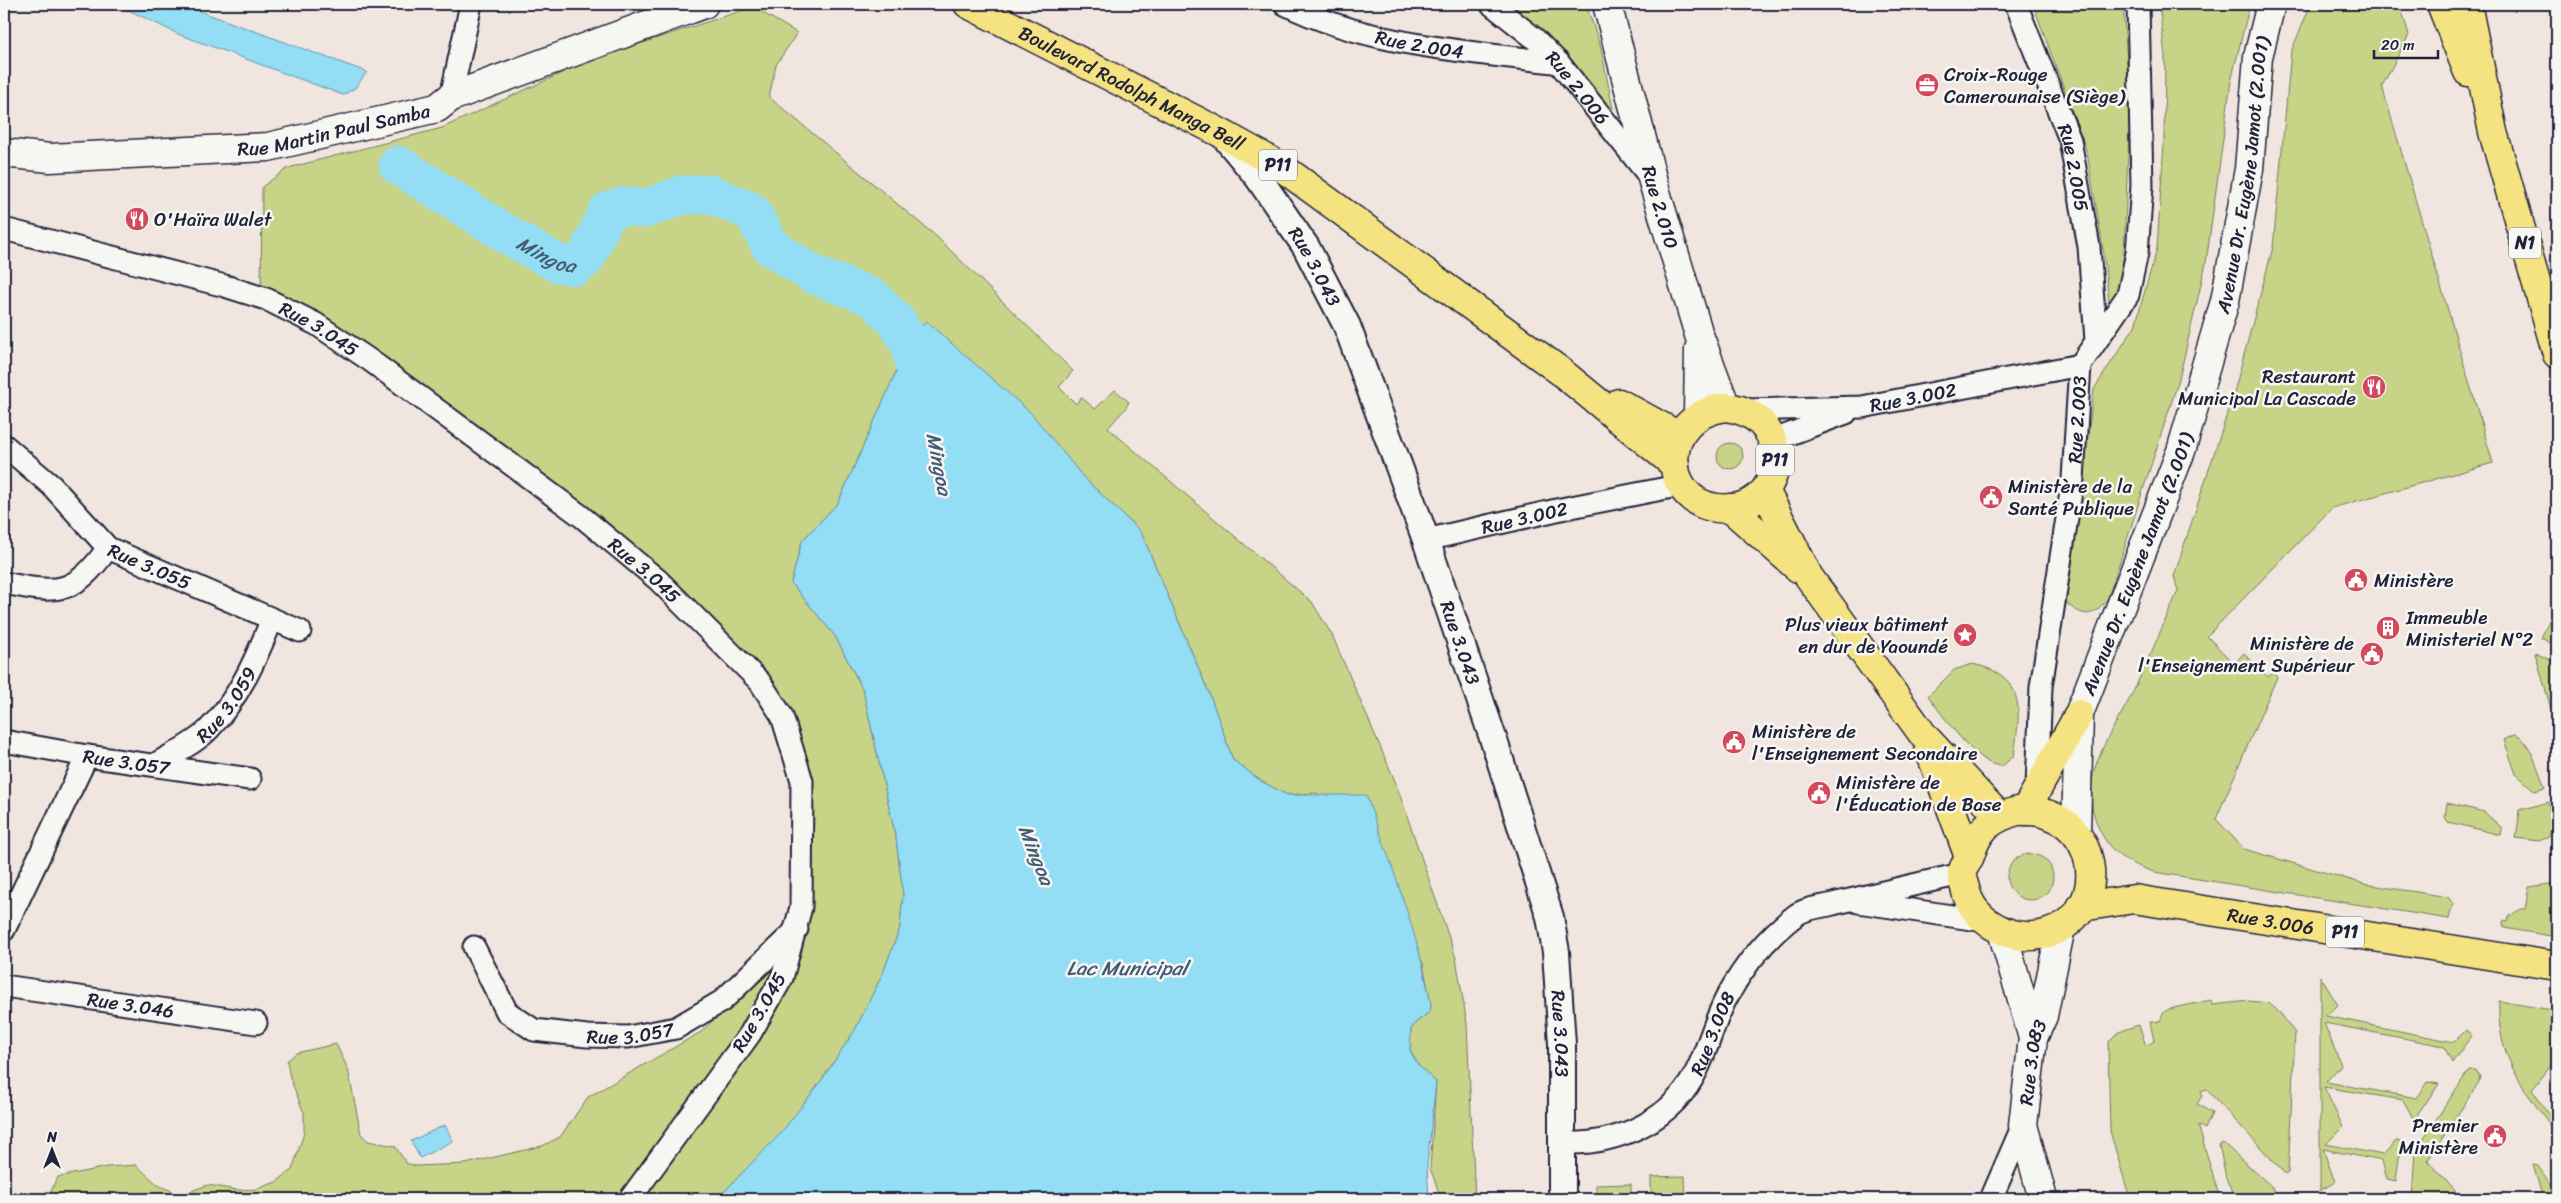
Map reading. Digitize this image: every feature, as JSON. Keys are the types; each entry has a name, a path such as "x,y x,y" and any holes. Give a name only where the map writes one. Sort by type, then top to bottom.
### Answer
{"main road":[{"name":"Rue Martin Paul Samba","path":"4,153 50,158 268,147 437,108 451,97 704,4"},
{"name":"Boulevard Rodolph Manga Bell","path":"968,4 1220,132 1280,166 1560,371"},
{"name":"Rue 2.010","path":"1607,4 1653,182 1699,335 1735,408"},
{"name":"Avenue Dr. Eugène Jamot (2.001)","path":"2076,833 2079,714 2181,451 2225,301 2248,169 2258,57 2271,4"},
{"name":"N1","path":"2441,4 2493,132"},
{"name":"N1","path":"2467,4 2493,132 2557,354"},
{"path":"1698,415 1699,335"},
{"path":"1560,371 1679,436"},
{"name":"P11","path":"1560,371 1678,475 1703,504 1716,508 1742,506 1766,492 1776,468 1774,440 1762,422 1735,408"},
{"path":"1678,475 1675,445 1687,424 1698,415 1711,409 1735,408"},
{"name":"P11","path":"1766,492 1809,577 1924,736 1966,866 1967,898 1993,926"},
{"name":"P11","path":"1730,508 1809,577"},
{"path":"1966,866 1974,841 1985,827 2021,806 2079,714"},
{"name":"P11","path":"1924,736 2021,806"},
{"path":"1993,926 2028,936 2042,935 2061,927 2072,918 2081,907 2089,888 2091,866 2086,848 2076,833 2061,820 2021,806"},
{"name":"P11","path":"2091,866 2134,899"},
{"name":"P11","path":"2081,907 2134,899"},
{"name":"Rue 3.006","path":"2134,899 2557,966"},
{"path":"1993,926 2034,1038"},
{"name":"Rue 3.083","path":"2043,1199 2022,1125 2034,1038 2043,1016 2061,927"}],"street":[{"path":"451,97 472,4"},
{"name":"Rue 2.004","path":"1285,4 1317,20 1353,31 1434,46 1559,63"},
{"name":"Rue 2.006","path":"1491,4 1534,38 1559,63 1653,182"},
{"name":"Rue 2.005","path":"2016,4 2070,140 2089,247 2096,340"},
{"name":"Rue 2.003","path":"2021,806 2073,479 2080,365 2128,296 2137,253 2142,186 2138,4"},
{"name":"Rue 3.043","path":"1220,132 1241,153 1311,256 1347,326 1426,540 1496,746 1550,917 1556,952 1562,1044 1564,1144 1562,1199"},
{"name":"Rue 3.045","path":"4,229 225,286 266,299 316,324 371,361 581,516 658,580 760,682 782,716 802,781 801,907 797,929 782,978 750,1034 630,1199"},
{"name":"Rue 3.002","path":"1735,408 1862,407 2080,365"},
{"path":"1774,440 1862,407"},
{"name":"Rue 3.055","path":"4,445 52,486 108,548 300,631"},
{"name":"Rue 3.002","path":"1426,540 1561,508 1678,475"},
{"path":"4,583 31,589 52,589 72,586 90,572 108,548"},
{"name":"Rue 3.059","path":"154,765 208,731 234,697 255,661 272,619"},
{"name":"Rue 3.057","path":"4,741 87,756 250,779"},
{"path":"4,930 87,756"},
{"name":"Rue 3.008","path":"1564,1144 1599,1142 1618,1136 1667,1110 1681,1096 1697,1070 1727,996 1749,962 1767,941 1798,913 1966,866"},
{"path":"1848,900 1993,926"},
{"name":"Rue 3.057","path":"474,947 507,1012 534,1030 587,1036 628,1037 676,1028 722,1002 797,929"},
{"name":"Rue 3.046","path":"4,986 256,1023"},
{"path":"1991,1199 2022,1125"}],"green space":[{"path":"1512,4 1586,4 1601,48 1613,109"},
{"path":"2033,4 2123,4 2130,105 2124,252 2120,286 2109,303 2103,249 2087,152"},
{"path":"2159,4 2250,4 2231,81 2206,263 2179,379 2108,598 2098,609 2089,614 2079,612 2066,603 2094,389 2135,326 2157,248 2164,142 2165,56"},
{"path":"2311,4 2400,4 2409,35 2382,86 2493,463 2332,508 2207,636 2234,664 2244,653 2268,677 2273,673 2277,677 2216,819 2244,849 2365,884 2448,897 2453,904 2449,919 2154,872 2128,861 2114,850 2102,835 2092,808 2091,790 2099,757 2133,692 2178,591 2174,576 2233,396 2273,247 2291,52"},
{"path":"753,7 797,33 776,65 769,97 937,237 1073,371 1059,387 1076,404 1081,397 1095,409 1115,390 1129,402 1108,428 1312,602 1332,635 1395,781 1456,958 1467,1024 1475,1199 1438,1199 1438,1190 1430,1168 1436,1082 1418,1065 1410,1050 1411,1029 1415,1023 1430,1012 1431,1005 1423,963 1317,793 1287,795 1261,781 1233,760 1211,698 1141,532 1084,478 969,360 926,321 909,343 838,503 802,541 791,583 835,636 863,690 896,838 903,894 900,928 883,973 855,1030 819,1084 781,1134 717,1199 47,1199 58,1177 107,1167 136,1165 158,1185 176,1193 185,1193 208,1185 237,1190 257,1189 276,1182 292,1170 304,1133 304,1113 290,1078 287,1061 296,1053 336,1044 348,1069 361,1134 368,1141 395,1146 406,1163 415,1166 465,1164 542,1146 560,1137 588,1097 701,1032 743,991 802,898 785,712 714,629 463,428 261,297 262,187 288,168 442,128 590,60"},
{"path":"1730,443 1739,447 1743,456 1739,465 1730,469 1721,465 1717,456 1721,447"},
{"path":"2557,613 2557,646 2541,638 2549,621"},
{"path":"2535,653 2557,663 2557,730"},
{"path":"1972,664 1990,669 2003,677 2011,686 2016,698 2018,725 2014,756 2002,766 1992,764 1971,749 1928,696 1954,670"},
{"path":"2514,735 2520,737 2525,742 2537,765 2545,788 2535,791 2516,774 2504,740"},
{"path":"2548,802 2553,824 2549,837 2539,841 2516,838 2520,810"},
{"path":"2447,803 2484,812 2502,828 2501,835 2448,822 2445,817"},
{"path":"2030,854 2043,858 2049,864 2053,877 2049,890 2043,896 2030,900 2017,896 2011,890 2007,877 2011,864 2017,858"},
{"path":"2557,883 2557,937 2504,928 2503,921 2508,922 2509,917 2520,909 2525,909 2529,887"},
{"path":"2320,976 2338,1005 2326,1016 2454,1042 2466,1030 2472,1035 2452,1063 2444,1046 2324,1023 2341,1065 2326,1082 2417,1098 2428,1082 2439,1084 2414,1120 2403,1100 2324,1087 2343,1127 2326,1144 2383,1155 2396,1141 2401,1142 2396,1181 2387,1179 2382,1161 2323,1149 2335,1182 2320,1191"},
{"path":"2211,1000 2212,1005 2249,1001 2269,1003 2281,1014 2295,1033 2288,1172 2285,1174 2207,1090 2201,1092 2202,1096 2197,1104 2212,1113 2205,1129 2198,1125 2220,1199 2130,1199 2110,1131 2108,1044 2117,1034 2139,1025 2146,1046 2154,1041 2150,1022 2160,1021 2164,1012 2169,1009"},
{"path":"2499,1001 2557,1011 2557,1058 2532,1090 2557,1126 2557,1134 2534,1104 2515,1073 2508,1057 2502,1040 2499,1021"},
{"path":"2469,1070 2476,1070 2480,1077 2479,1082 2428,1160 2462,1199 2412,1199 2415,1151"},
{"path":"2223,1143 2272,1187 2275,1199 2235,1199 2226,1178 2219,1145"},
{"path":"2533,1165 2538,1166 2553,1188 2552,1195 2543,1199"},
{"path":"1685,1176 1686,1199 1651,1199 1651,1177"},
{"path":"1631,1184 1631,1199 1596,1199 1596,1185"}],"water":[{"path":"116,4 180,4 367,72 355,88 343,95 178,34"},
{"name":"Lac Municipal","path":"926,321 1031,413 1084,478 1141,532 1211,698 1233,760 1261,781 1287,795 1366,795 1411,925 1426,978 1431,1005 1430,1012 1415,1023 1411,1029 1410,1050 1418,1065 1436,1082 1427,1166 1429,1199 717,1199 780,1134 819,1084 855,1030 883,973 900,928 903,894 896,838 863,690 835,636 791,583 802,541 838,503 909,343"},
{"path":"445,1125 453,1141 420,1158 411,1141"}],"waterway":[{"name":"Mingoa","path":"398,165 511,237 557,263 576,266 586,258 607,212 624,206 645,209 682,195 711,194 752,212 771,247 814,275 872,297 897,322 909,343 923,394"}],"place":[{"name":"Croix-Rouge Camerounaise (Siège)","path":"1927,85"},
{"name":"O'Haïra Walet","path":"137,219"},
{"name":"Restaurant Municipal La Cascade","path":"2374,387"},
{"name":"Ministère de la Santé Publique","path":"1991,497"},
{"name":"Ministère","path":"2356,580"},
{"name":"Immeuble Ministeriel N°2","path":"2388,628"},
{"name":"Plus vieux bâtiment en dur de Yaoundé","path":"1965,635"},
{"name":"Ministère de l'Enseignement Supérieur","path":"2372,654"},
{"name":"Ministère de l'Enseignement Secondaire","path":"1734,742"},
{"name":"Ministère de l'Éducation de Base","path":"1819,793"},
{"name":"Premier Ministère","path":"2495,1136"}]}
